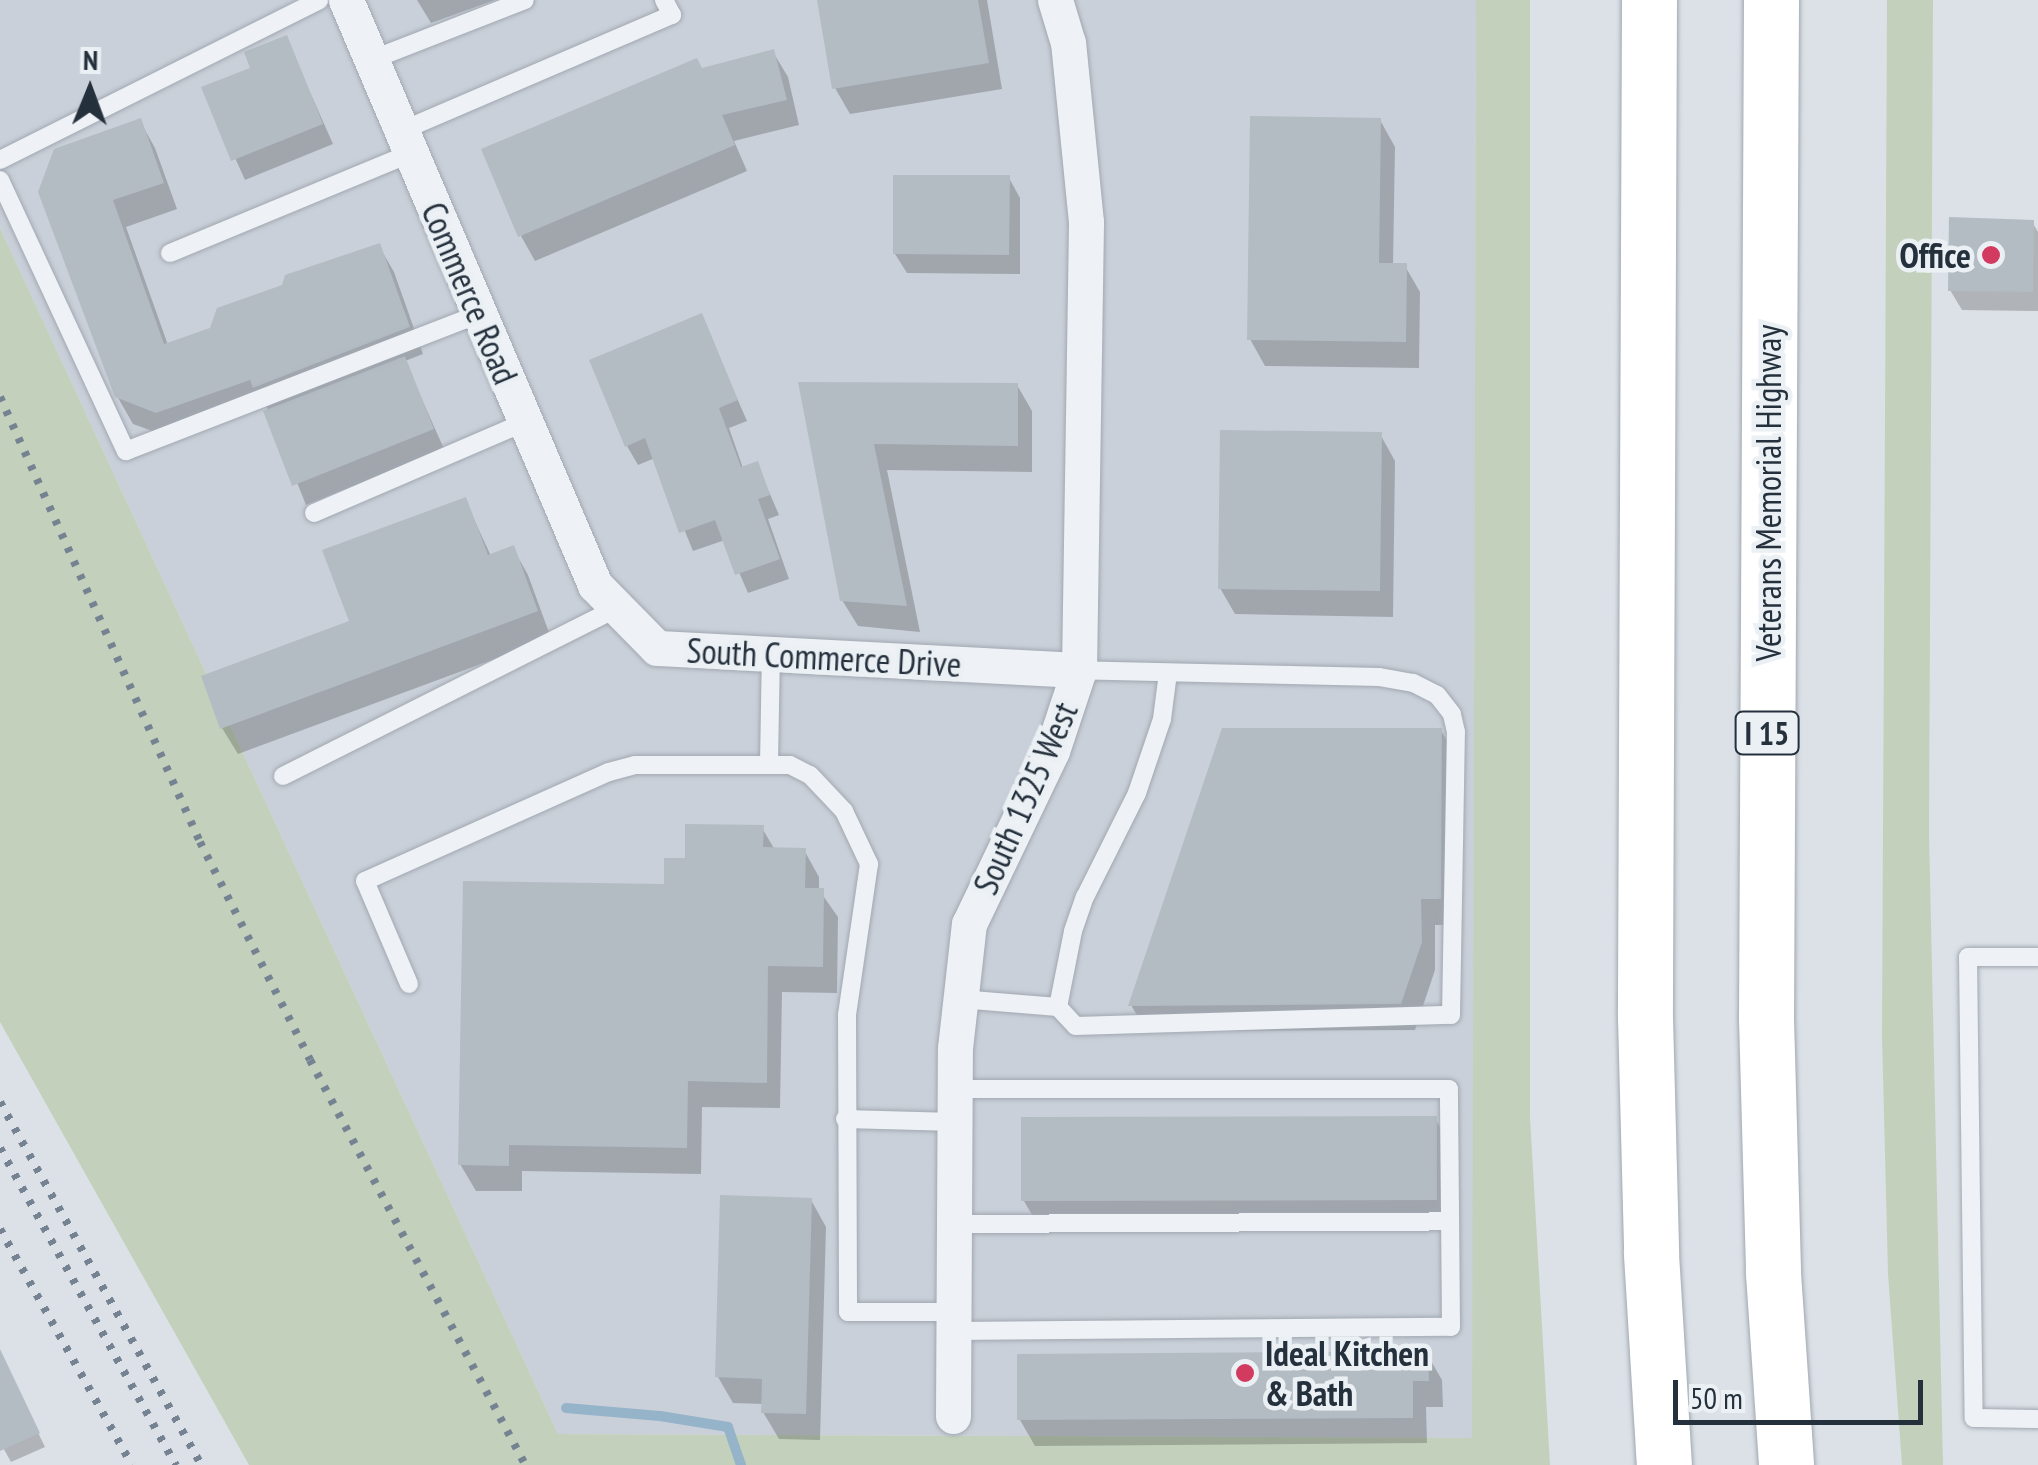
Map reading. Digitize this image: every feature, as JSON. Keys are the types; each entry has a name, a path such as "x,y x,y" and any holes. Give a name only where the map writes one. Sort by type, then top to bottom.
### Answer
{"highway":[{"path":"1649,0 1645,1017 1660,1456"},
{"name":"Veterans Memorial Highway","path":"1771,0 1766,1018 1773,1274 1786,1465"}],"street":[{"name":"Commerce Road","path":"346,0 526,422 606,597"},
{"name":"South 1325 West","path":"952,1416 955,1106 960,999 969,924 1052,751 1079,670 1086,222 1068,44 1055,0"},
{"name":"South Commerce Drive","path":"606,597 657,648 1079,670"}],"lane":[{"path":"0,160 320,0"},
{"path":"371,60 526,0"},
{"path":"170,253 672,15 664,0"},
{"path":"0,180 126,452 479,314"},
{"path":"314,513 526,422"},
{"path":"283,776 606,597"},
{"path":"769,764 771,654"},
{"path":"960,999 1058,1007 1076,1026 1451,1015 1456,732 1445,705 1413,683 1379,677 1079,670"},
{"path":"1058,1007 1072,931 1149,762 1162,720 1168,673"},
{"path":"409,984 365,880 609,772 660,763 790,765 828,790 862,840 870,864 847,1015 845,1119 848,1312 953,1322 1451,1327 1449,1090 955,1106 845,1119"},
{"path":"2038,957 1968,957 1974,1418 2038,1419"},
{"path":"954,1224 1450,1220"}],"shaded area":[{"path":"0,0 1476,0 1473,1438 558,1434 0,228"}],"green space":[{"path":"1476,0 1530,0 1530,1117 1550,1465 249,1465 0,1022 0,228 558,1434 1472,1438"},
{"path":"1887,0 1933,0 1929,832 1943,1465 1902,1465 1888,1274 1882,1035"}],"building":[{"path":"817,0 978,0 989,63 832,89"},
{"path":"287,35 323,124 231,161 201,87 250,68 244,52"},
{"path":"774,49 787,100 722,115 735,145 518,237 481,149 697,58 702,68"},
{"path":"1250,116 1381,118 1379,263 1407,263 1406,342 1247,340"},
{"path":"141,118 164,183 113,200 164,344 210,328 217,308 282,285 285,275 380,243 410,327 253,388 250,380 156,413 115,397 38,192 54,149"},
{"path":"893,175 1010,175 1009,255 893,254"},
{"name":"Office","path":"1949,217 2034,220 2033,292 1948,291"},
{"path":"702,313 738,400 719,408 741,467 758,461 770,495 758,499 780,559 735,575 715,520 679,533 645,438 625,447 589,360"},
{"path":"405,356 434,429 292,486 263,411"},
{"path":"798,382 1018,383 1018,446 874,444 907,606 840,601"},
{"path":"1220,430 1382,432 1380,591 1218,589"},
{"path":"466,497 488,555 514,545 538,611 220,729 201,676 349,621 322,550"},
{"path":"1222,728 1442,728 1441,899 1421,899 1422,942 1401,1004 1128,1006"},
{"path":"685,824 764,825 763,847 806,848 805,888 824,888 823,967 768,966 767,1083 688,1081 687,1148 509,1145 509,1166 458,1165 463,881 664,884 664,858 685,858"},
{"path":"1437,1116 1437,1200 1021,1201 1021,1117"},
{"path":"720,1195 812,1198 806,1414 761,1413 762,1379 715,1377"},
{"path":"0,1349 40,1433 0,1451"},
{"path":"1428,1351 1429,1381 1413,1381 1413,1418 1017,1420 1017,1354"}],"waterway":[{"path":"566,1408 660,1416 728,1427 741,1465"}],"railway":[{"path":"0,397 200,842 310,1060 525,1465"},
{"path":"0,1102 201,1465"},
{"path":"0,1148 176,1465"},
{"path":"0,1229 132,1465"}],"place":[{"name":"Office","path":"1991,255"},
{"name":"Ideal Kitchen & Bath","path":"1245,1373"}]}
